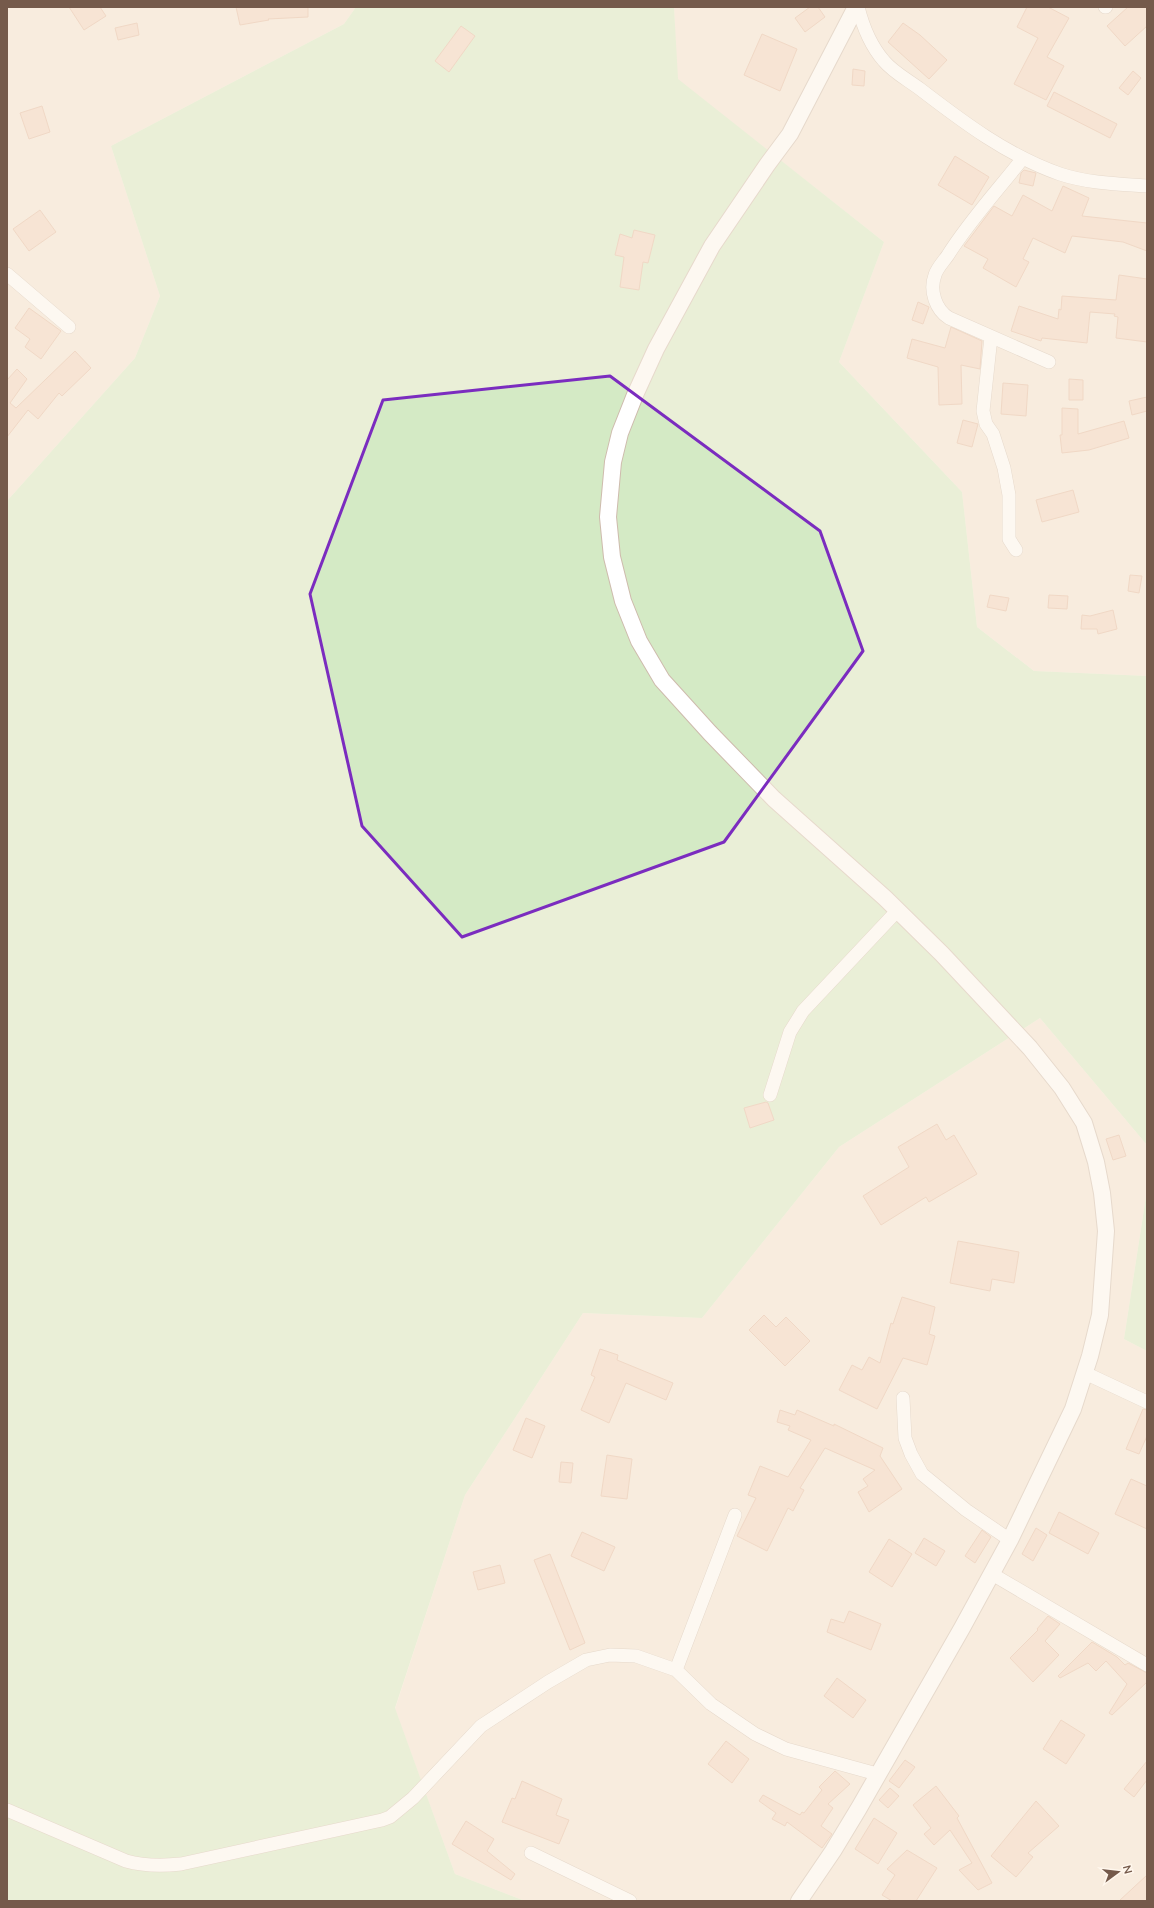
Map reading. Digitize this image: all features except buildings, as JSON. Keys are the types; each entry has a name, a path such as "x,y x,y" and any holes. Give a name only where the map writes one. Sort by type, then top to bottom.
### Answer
{"street":[{"path":"857,7 863,26 871,43 884,62 964,122 1023,158 1061,174 1079,178 1147,186"},
{"path":"799,1901 833,1851 992,1574 1073,1409 1085,1373 1100,1316 1106,1231 1102,1193 1096,1162 1084,1123 1062,1088 1030,1048 942,954 774,799 662,680 640,641 623,601 612,557 608,517 613,462 620,433 656,348 712,246 790,134 857,7"},
{"path":"1023,158 958,240 934,276 934,294 936,306 941,313 1049,362"},
{"path":"7,274 69,327"},
{"path":"991,337 983,411 986,424 993,434 1004,468 1009,494 1009,539 1016,550"},
{"path":"770,1095 790,1032 803,1012 897,911"},
{"path":"1085,1373 1147,1402"},
{"path":"903,1398 905,1438 911,1454 922,1474 966,1510 1010,1540"},
{"path":"676,1670 735,1514"},
{"path":"992,1574 1147,1665"},
{"path":"7,1810 126,1861 140,1865 181,1864 390,1817 413,1798 481,1726 548,1682 586,1660 610,1655 636,1656 676,1670 712,1704 755,1734 786,1749 877,1774"},
{"path":"531,1853 630,1901"}],"highlighted area":[{"path":"610,376 820,531 863,651 724,842 462,937 362,826 310,594 383,400"}],"shaded area":[{"path":"7,7 356,7 344,24 111,146 160,296 135,358 7,501"},
{"path":"674,7 1147,7 1147,676 1034,671 977,627 962,492 839,362 884,242 677,79"},
{"path":"1040,1018 1147,1145 1147,1190 1124,1339 1147,1351 1147,1901 525,1901 455,1874 395,1709 465,1495 583,1313 702,1318 839,1147"}],"green space":[{"path":"356,7 674,7 678,79 884,242 839,362 962,492 977,627 1034,671 1147,676 1147,1145 1040,1018 839,1147 702,1318 583,1313 465,1495 395,1708 455,1874 525,1901 7,1901 7,501 135,358 160,296 111,146 344,24"},
{"path":"1147,1190 1147,1351 1124,1339"}]}
